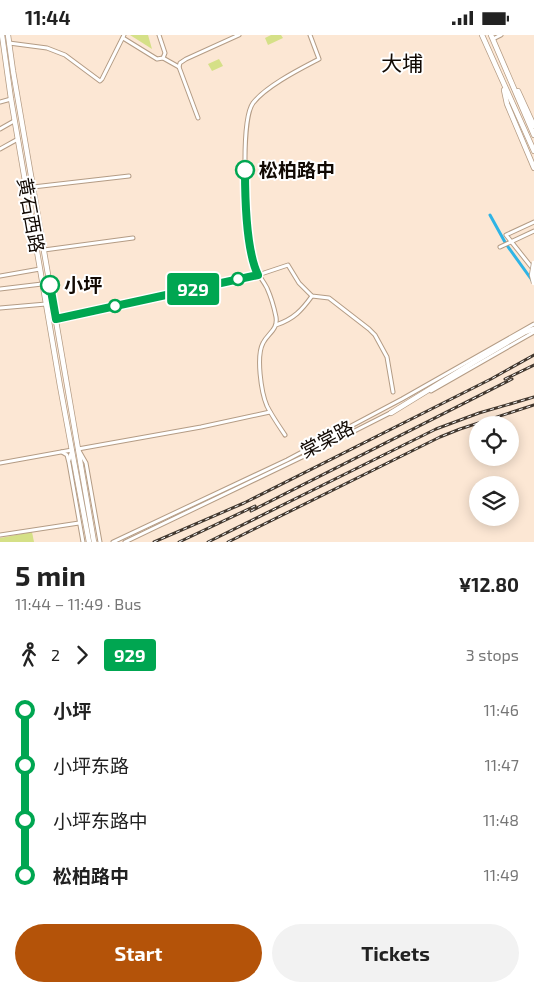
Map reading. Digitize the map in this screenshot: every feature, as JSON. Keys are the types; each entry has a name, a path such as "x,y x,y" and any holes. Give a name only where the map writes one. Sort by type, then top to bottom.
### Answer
{"main road":[{"name":"黄石西路","path":"2,35 2,58 14,113 72,450 94,542"},
{"name":"黄石西路","path":"8,35 78,449 89,542"},
{"path":"482,35 534,151"},
{"path":"492,37 534,127"},
{"path":"508,73 534,135"},
{"path":"500,77 507,104 534,169"},
{"path":"534,263 532,275 534,283"},
{"path":"391,413 418,395 525,333 534,330"}],"street":[{"path":"159,35 164,57 180,67"},
{"path":"198,118 180,63 239,35"},
{"path":"285,435 266,404 262,380 260,356 263,343 276,325 267,287 258,275 254,264 245,181 250,110 252,105 262,95 297,71 319,59 310,35"},
{"path":"492,37 500,35"},
{"path":"9,43 47,48 65,55 100,81 124,36 157,59 164,57"},
{"path":"0,102 18,101"},
{"path":"14,113 20,112"},
{"path":"0,129 15,121"},
{"path":"0,149 18,139"},
{"path":"33,187 129,176"},
{"path":"534,222 506,235 534,269"},
{"path":"500,247 533,231 528,225"},
{"path":"44,250 133,238"},
{"path":"56,319 258,275 288,265 299,283 312,296 329,298 375,335 387,357 393,392"},
{"path":"0,275 40,269"},
{"path":"0,289 43,283"},
{"path":"276,325 293,318 312,296"},
{"path":"0,308 47,304"},
{"name":"棠棠路","path":"113,542 287,460 402,399 534,324"},
{"name":"棠棠路","path":"126,542 391,413 534,330"},
{"path":"100,542 86,463 78,449 270,412"},
{"path":"0,463 72,450 69,463"},
{"path":"62,452 66,455 69,463 83,542"},
{"path":"0,535 79,523"},
{"path":"80,531 98,528"}],"green space":[{"path":"130,35 148,35 152,49"},
{"path":"271,35 281,35 283,38 268,45 265,38"},
{"path":"219,59 223,66 212,71 208,64"},
{"path":"32,532 34,542 0,542 0,538"}],"waterway":[{"path":"490,215 506,244 534,283"}],"railway":[{"path":"154,542 244,503 491,379 534,355"},
{"path":"505,379 534,365"},
{"path":"251,511 512,379"},
{"path":"208,542 436,429 479,413 534,397"},
{"path":"228,542 440,437 534,405"},
{"path":"179,542 255,506"}],"bus line":[{"name":"929","path":"50,285 56,319 258,275 250,241 245,170"}],"place":[{"name":"松柏路中","path":"245,170"},
{"name":"小坪","path":"50,285"}],"district":[{"name":"大埔","path":"402,64"}]}
